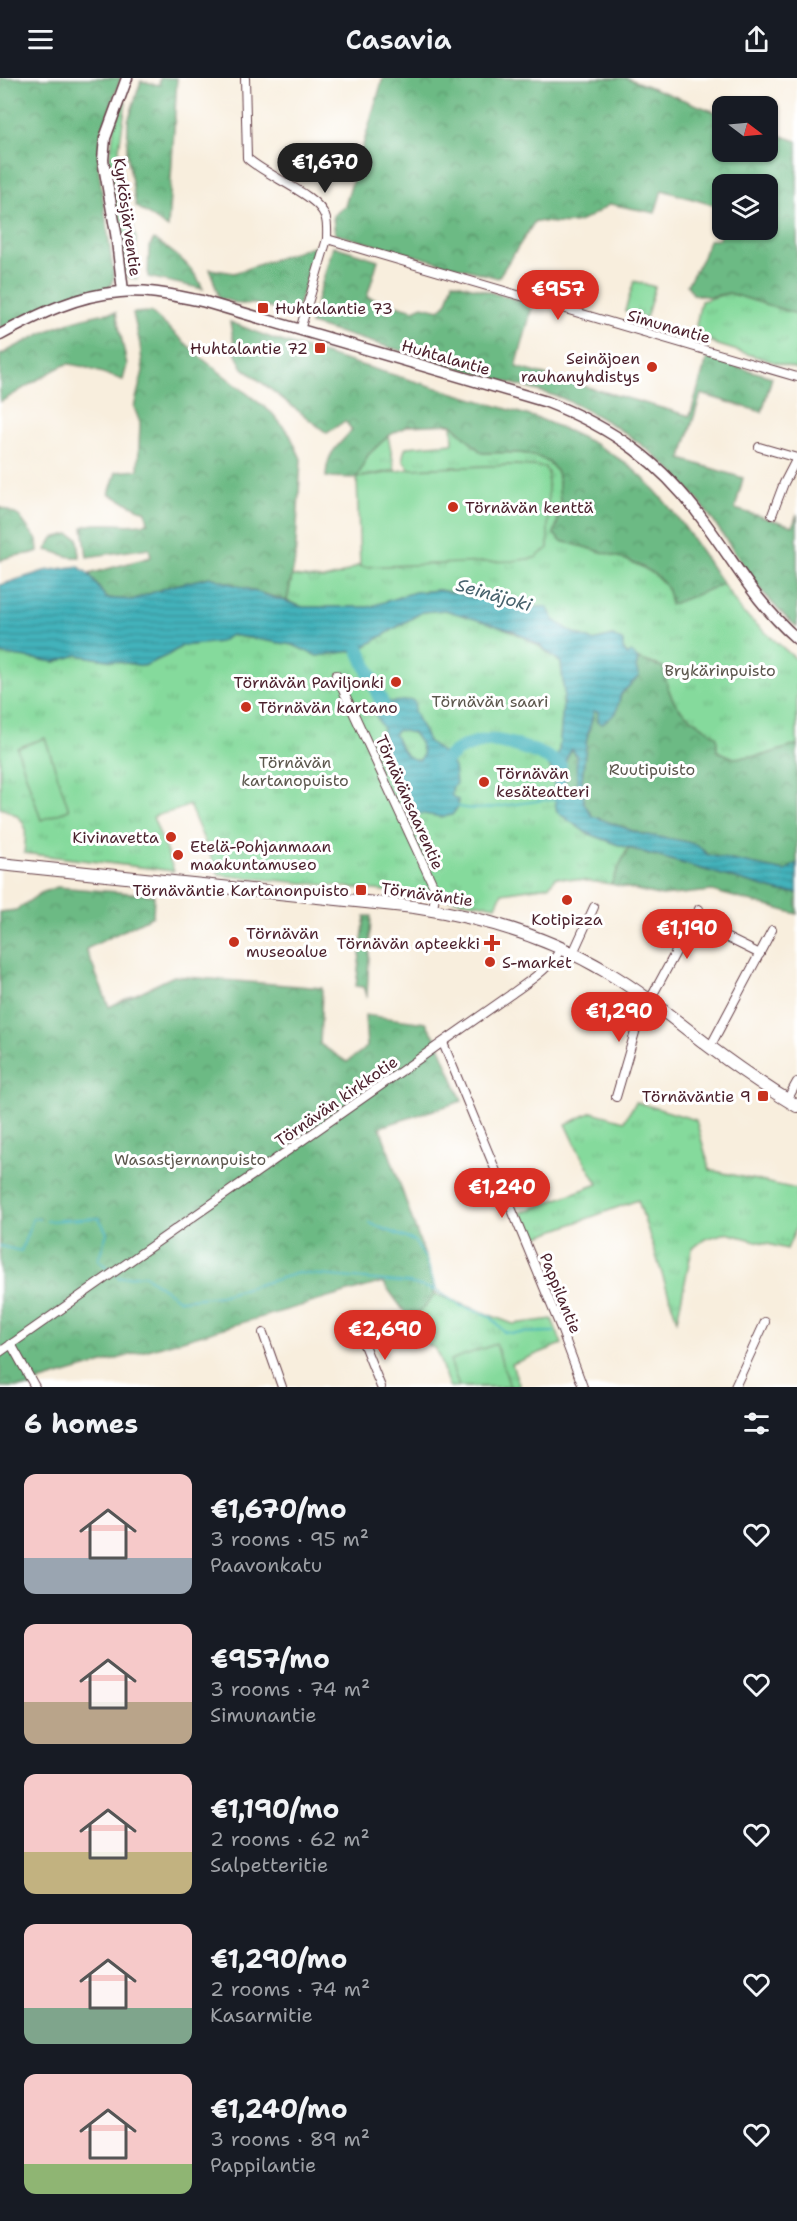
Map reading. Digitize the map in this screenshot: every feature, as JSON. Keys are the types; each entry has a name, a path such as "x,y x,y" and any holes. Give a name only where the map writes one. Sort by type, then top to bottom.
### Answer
{"main road":[{"name":"Kyrkösjärventie","path":"123,291 116,233 103,160 105,138 128,78"},
{"name":"Huhtalantie","path":"0,335 39,314 96,296 123,291 163,293 202,301 547,402 597,425 631,445 653,463 690,502 752,592 780,624 797,639"},
{"name":"Törnäväntie","path":"0,864 432,909 495,922 567,950 607,972 650,1000 710,1047 792,1103"}],"street":[{"path":"245,78 247,158 258,168 295,189 320,207 328,226 327,239 300,330"},
{"name":"Simunantie","path":"327,239 797,377"},
{"path":"759,447 797,458 784,483 772,515"},
{"name":"Törnävänsaarentie","path":"336,675 433,885 435,895 432,909"},
{"name":"Törnävän kirkkotie","path":"0,1352 548,967 567,950 594,907"},
{"path":"616,1096 638,1023 685,935 695,922 699,909"},
{"path":"695,922 760,954"},
{"path":"710,1047 772,930"},
{"name":"Pappilantie","path":"443,1042 559,1322 583,1387"},
{"path":"792,1103 797,1082"},
{"path":"735,1387 765,1323"},
{"path":"263,1333 282,1387"},
{"path":"11,1344 35,1387"},
{"path":"364,1345 381,1387"}],"green space":[{"path":"0,78 121,78 101,133 98,163 114,277 110,287 53,303 0,329"},
{"path":"160,78 177,78 168,228 136,206 127,153 128,121 141,81 159,85"},
{"path":"383,78 627,78 712,111 712,162 778,162 778,134 797,141 797,314 729,293 710,297 693,294 687,285 703,257 709,240 778,240 778,174 712,174 712,205 662,190 655,213 610,204 590,217 575,223 535,221 498,278 335,234 333,216 345,206"},
{"path":"123,101 126,102 119,149 123,182 136,239 137,279 125,275 109,161 114,129"},
{"path":"154,239 188,266 203,289 148,277 149,247"},
{"path":"317,245 296,314 288,316 268,307 240,304 219,298 210,269 234,273"},
{"path":"333,246 378,260 367,297 414,310 423,306 439,310 447,302 453,282 533,304 516,367 690,416 707,358 772,377 762,412 701,394 681,459 743,478 735,509 793,526 797,514 797,627 767,597 706,511 679,478 633,438 616,427 562,398 310,324"},
{"path":"634,281 655,287 646,318 625,311"},
{"path":"729,293 797,314 797,369 718,345 702,336 696,325 701,301"},
{"path":"116,312 127,365 123,380 69,364 0,402 0,355 70,322"},
{"path":"151,312 204,360 272,413 290,435 301,459 295,560 287,601 210,577 171,586 132,600 106,598 89,574 151,557 149,548 87,557 83,527 97,524 148,523 146,512 109,494 116,472 138,470 140,423 134,407 143,371 133,313"},
{"path":"230,322 274,339 540,419 594,444 632,468 655,490 686,529 723,584 670,605 668,591 662,581 651,572 637,564 604,552 561,541 554,534 560,506 559,479 550,464 542,458 522,453 482,453 452,424 407,426 388,436 368,455 357,478 326,477 331,455 352,430 345,421 327,433 243,368 236,355"},
{"name":"Brykärinpuisto","path":"452,424 482,453 522,453 542,458 550,464 559,479 560,506 554,534 561,541 604,552 650,572 668,591 671,604 723,584 742,612 797,660 797,745 764,755 734,758 717,751 703,727 676,707 667,689 663,667 638,659 631,652 628,655 613,636 593,641 572,632 554,620 546,607 521,607 439,590 415,592 369,607 303,607 287,601 292,576 324,579 340,575 544,467 515,465 410,469 405,464 403,454 406,447 453,443"},
{"path":"388,436 395,470 357,478 368,455"},
{"name":"Törnävän kenttä","path":"515,465 544,467 548,472 548,548 535,558 512,561 360,567 357,478 410,469"},
{"path":"0,507 19,516 37,540 38,551 0,561"},
{"path":"69,534 78,538 80,557 71,557 46,550 53,538"},
{"name":"Törnävän kartanopuisto","path":"445,610 507,629 534,643 561,663 564,693 559,751 558,756 548,764 553,772 557,812 587,833 628,848 611,884 556,877 549,886 502,893 496,906 392,892 219,875 189,805 153,817 174,871 24,853 24,824 16,815 0,808 0,654 55,662 77,655 144,666 182,646 220,642 230,635 293,645 317,656 359,650 422,612"},
{"name":"Ruutipuisto","path":"638,659 663,667 666,682 675,702 687,715 717,737 717,751 734,758 764,755 797,745 797,863 785,871 708,855 697,845 641,834 592,816 584,803 582,779 587,738 594,711 616,713 621,695 638,676 636,668"},
{"path":"45,738 69,810 41,820 17,748"},
{"path":"572,749 577,758 578,776 573,791 570,792 566,790 564,768"},
{"path":"628,848 781,892 797,893 797,914 712,891 662,896 611,884"},
{"name":"Wasastjernanpuisto","path":"57,887 154,895 153,916 86,949 109,1007 174,976 322,988 320,1044 347,1062 367,1047 365,1015 426,1023 437,1040 462,1101 380,1127 429,1268 435,1294 422,1310 409,1318 383,1282 41,1381 34,1387 0,1387 0,912 16,910 41,893"},
{"path":"365,916 371,916 367,997 363,987 356,986"},
{"path":"636,1102 696,1120 710,1170 797,1189 797,1226 787,1249 726,1233 705,1239 692,1249 677,1320 638,1200 531,1239 520,1213 598,1184 566,1124 592,1112 624,1121"},
{"path":"435,1294 513,1324 552,1319 562,1344 512,1364 520,1387 449,1387 436,1349 418,1340 409,1318 422,1309"},
{"path":"496,1344 510,1387 459,1387 450,1360"}],"water":[{"path":"78,566 89,574 106,598 132,600 171,586 210,577 303,607 369,607 415,592 439,590 520,607 547,607 554,620 572,632 593,641 613,636 623,642 623,649 627,655 631,652 638,659 636,668 639,676 621,694 616,713 602,724 598,721 598,712 594,711 587,738 582,779 584,803 592,816 641,834 697,845 708,855 785,871 797,863 797,893 781,892 619,845 587,833 557,812 553,775 548,764 551,758 558,756 559,751 564,693 561,663 541,646 514,631 445,610 422,612 359,650 317,656 293,645 231,635 220,642 182,646 144,666 77,655 55,662 0,654 0,585 44,571","holes":["572,749 576,755 577,786 570,792 566,790 565,764"]},
{"path":"412,700 415,703 414,711 428,741 448,758 454,767 456,783 452,789 452,796 458,800 458,807 452,815 441,817 412,812 404,794 395,786 384,751 383,729 374,712 381,703","holes":["398,730 413,733 420,743 423,754 420,760 410,758 401,748 394,734"]}],"waterway":[{"path":"359,650 388,717"},
{"path":"433,767 441,764 456,751 486,741 509,743 536,752 560,766"},
{"path":"457,806 479,809 555,800"},
{"path":"0,1246 21,1251 33,1218 39,1219"},
{"path":"47,1221 99,1218 107,1233 98,1260 109,1269"},
{"path":"369,1223 414,1241 426,1259 436,1290"},
{"path":"117,1276 119,1278 144,1275 180,1300 220,1296 298,1273 409,1283 436,1290 459,1305 490,1316 504,1332 554,1332"}],"place":[{"name":"Huhtalantie 73","path":"263,308"},
{"name":"Huhtalantie 72","path":"320,348"},
{"name":"Seinäjoen rauhanyhdistys","path":"652,367"},
{"name":"Törnävän kenttä","path":"453,507"},
{"name":"Törnävän Paviljonki","path":"396,682"},
{"name":"Törnävän kartano","path":"246,707"},
{"name":"Törnävän kesäteatteri","path":"484,782"},
{"name":"Kivinavetta","path":"171,837"},
{"name":"Etelä-Pohjanmaan maakuntamuseo","path":"178,855"},
{"name":"Törnäväntie Kartanonpuisto","path":"361,890"},
{"name":"Kotipizza","path":"567,900"},
{"name":"Törnävän museoalue","path":"234,942"},
{"name":"Törnävän apteekki","path":"492,943"},
{"name":"S-market","path":"490,962"},
{"name":"Törnäväntie 9","path":"763,1096"}],"water label":[{"name":"Seinäjoki","path":"494,595"}],"park label":[{"name":"Törnävän saari","path":"490,701"}]}
